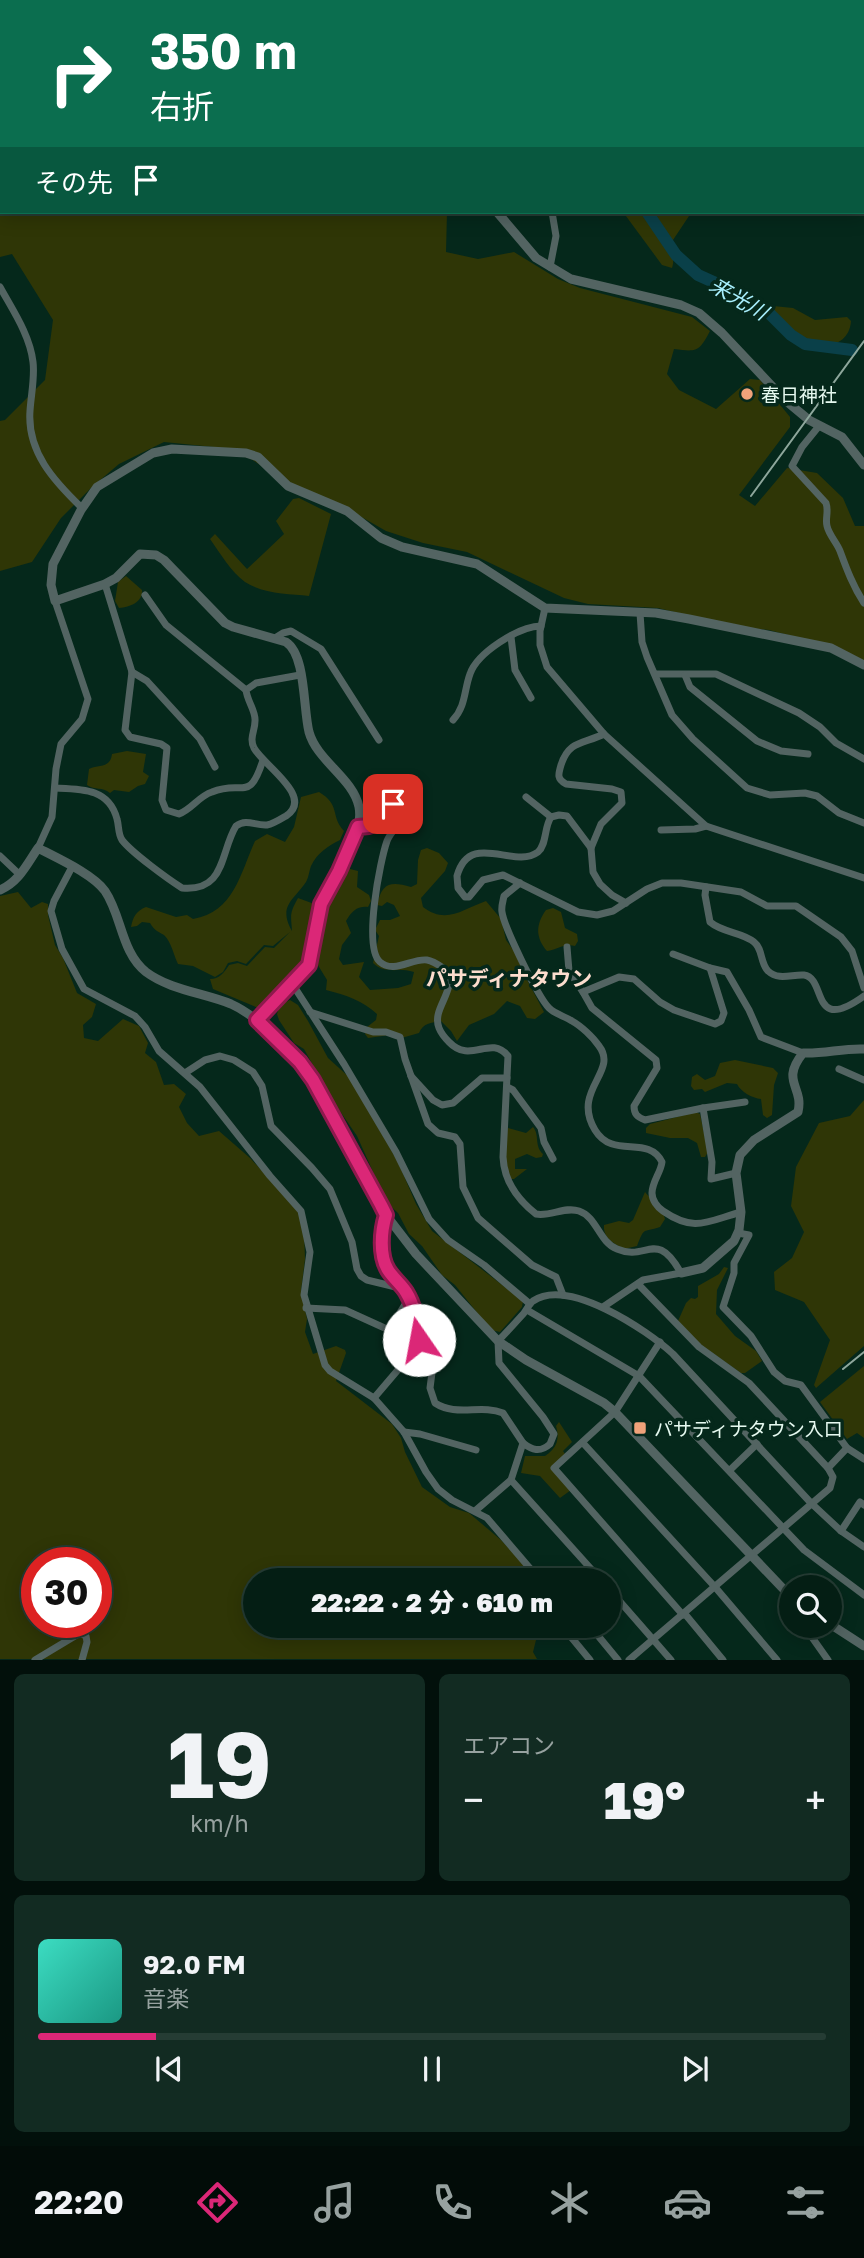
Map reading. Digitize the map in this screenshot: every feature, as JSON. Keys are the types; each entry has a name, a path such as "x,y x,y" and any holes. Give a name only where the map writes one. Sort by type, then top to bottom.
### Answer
{"street":[{"path":"499,214 536,258 571,279 681,305 698,313 722,333 785,400 820,426 842,438 864,465"},
{"path":"550,267 556,236 552,214"},
{"path":"0,287 21,328 33,362 29,415 35,450 60,488 82,508"},
{"path":"820,426 802,447 792,466 826,503 826,525 851,582 864,603"},
{"path":"0,890 11,885 38,848 52,817 61,744 82,719 88,699 55,601 51,585 53,564 82,508 97,486 147,455 172,449 252,454 288,486 347,512 381,538 402,547 477,564 545,608 640,613 689,619 831,648 864,665"},
{"path":"55,601 116,578 140,554 156,555 225,623 275,638 292,646 298,657 310,734 321,754 356,797 360,816 339,871 321,904 312,959 293,985 257,1020"},
{"path":"105,584 132,672 125,730 130,737 161,744 167,748 162,800 166,810 179,814 211,792 250,786 256,780 263,760"},
{"path":"55,788 93,791 102,795 115,814 123,841 182,888 203,884 216,875 233,830 239,824 247,822 268,825 292,811 295,806 294,794 263,760 252,742 255,721 246,690 166,625 145,595"},
{"path":"545,608 540,645 547,667 604,734 706,826 864,878"},
{"path":"640,613 642,642 672,715 693,739 747,788 770,795 805,793 817,796 839,813 864,823"},
{"path":"453,720 463,706 469,675 481,656 527,629 541,626"},
{"path":"275,638 291,631 321,649 379,740"},
{"path":"511,637 515,670 531,698"},
{"path":"132,672 147,681 200,739 215,767"},
{"path":"656,674 716,674 799,713 820,727 836,743 864,759"},
{"path":"246,690 256,683 300,675"},
{"path":"685,675 690,687 757,741 781,751 808,754"},
{"path":"604,734 571,747 564,755 558,773 566,785 621,792 622,803 601,824 591,848 593,872 600,884 612,895 626,902"},
{"path":"526,796 551,817 567,816 591,848"},
{"path":"358,827 369,826 386,805 393,804 401,808 400,822 386,843 376,893 372,929 375,955 380,962 387,965 400,966 425,960 446,970 450,982 437,1019 438,1026 457,1049 470,1052 489,1047 501,1048 508,1056 503,1170 512,1189 531,1210 541,1215 578,1210 587,1216 607,1244 613,1248 626,1251 648,1248 665,1251 681,1273"},
{"path":"551,817 546,826 543,845 537,853 526,856 482,853 474,855 462,864 457,881 465,897 469,897 478,884 488,878 503,875 584,914 606,914 662,883 741,891 767,906 790,905 802,909 847,944 857,961 864,988"},
{"path":"661,830 706,826"},
{"path":"38,848 93,880 105,891 129,950 148,973 176,986 232,1005 257,1020 300,1062 313,1080 386,1215 416,1254 498,1341 526,1360 604,1402 615,1412 779,1585"},
{"path":"0,856 20,875"},
{"path":"72,867 51,911 62,949 88,993 141,1021 159,1051 200,1087 301,1211 310,1244 303,1286 306,1308 325,1365 330,1371 374,1398 404,1432 438,1489 492,1523 530,1568"},
{"path":"520,883 504,896 502,914 538,992 550,1010 573,1021 600,1047 604,1057 603,1070 587,1101 595,1130 604,1141 619,1147 649,1148 658,1153 662,1161 653,1186 652,1198 659,1208 674,1218 691,1224 702,1224 741,1212"},
{"path":"706,887 710,922 715,927 752,940 758,945 766,969 774,975 803,975 809,978 822,1001 834,1009 848,1007 864,996"},
{"path":"567,947 569,971 593,1008 656,1060 657,1068 634,1106 638,1118 645,1120 746,1102"},
{"path":"673,954 727,972 761,1037 803,1053 823,1054 848,1048 864,1049"},
{"path":"583,992 619,977 634,979 660,1002 674,1010 715,1024 721,1021 724,1013 710,968"},
{"path":"293,985 396,1152 429,1219 448,1240 484,1265 528,1307 639,1376 804,1550 864,1594"},
{"path":"310,1012 373,1032 397,1035 402,1041 428,1124 438,1133 456,1138 460,1144 463,1187 478,1218 532,1265 556,1277 563,1296"},
{"path":"603,1307 649,1278 703,1268 730,1245 738,1233 741,1212 736,1163 747,1145 798,1112 800,1103 792,1081 795,1063 803,1053"},
{"path":"185,1073 205,1060 219,1056 234,1060 253,1072 262,1086 271,1126 330,1189 352,1242 361,1276 404,1289"},
{"path":"839,1069 864,1080"},
{"path":"411,1076 433,1100 442,1105 453,1103 482,1079 507,1082 539,1124 545,1147 552,1159"},
{"path":"703,1108 712,1162 711,1179 736,1173"},
{"path":"374,1398 420,1345 418,1324 409,1298 389,1272 382,1255 386,1215"},
{"path":"738,1233 749,1235 734,1263 734,1273 723,1307 751,1336 774,1372 786,1381 801,1385 847,1448 864,1459"},
{"path":"629,1660 811,1503 832,1483 833,1477 828,1468 749,1383 699,1347 638,1284"},
{"path":"420,1345 428,1349 434,1357 430,1388 435,1403 448,1410 488,1409 503,1413 523,1443 539,1451 550,1444 554,1434 499,1363 498,1341 528,1307 551,1294 603,1307 660,1342 811,1503 841,1531 864,1547"},
{"path":"306,1308 345,1310 389,1330 409,1298"},
{"path":"660,1342 615,1412 554,1468 723,1660"},
{"path":"404,1432 476,1450"},
{"path":"475,1511 511,1480 523,1443"},
{"path":"583,1443 715,1587 777,1660"},
{"path":"730,1470 757,1444"},
{"path":"828,1468 847,1448"},
{"path":"511,1480 590,1568"},
{"path":"841,1531 860,1502 864,1505"},
{"path":"621,1603 671,1660"},
{"path":"842,1632 864,1646"},
{"path":"35,1660 80,1633 86,1636 87,1642 82,1660"},
{"path":"572,1638 590,1660"},
{"path":"600,1638 618,1660"},
{"path":"812,1638 828,1660"}],"green space":[{"path":"0,214 447,214 446,252 478,259 514,252 558,279 580,288 692,317 710,331 697,349 674,349 667,374 679,390 716,409 750,379 760,380 790,417 790,427 739,495 755,506 787,468 817,473 843,498 855,526 864,526 864,662 839,648 769,630 737,627 658,608 588,604 564,598 467,552 423,543 386,531 344,507 293,487 251,459 214,447 164,442 119,464 61,518 32,562 0,571 0,421 5,420 45,380 53,320 12,254 0,257"},
{"path":"624,214 690,214 669,246 660,235 673,259 672,268 662,265"},
{"path":"773,306 793,308 815,320 847,317 851,321 849,330 839,342 815,344 788,327 770,310"},
{"path":"299,498 331,514 309,596 268,591 245,582 230,568 210,539 215,534 247,569 284,534 276,521 293,499"},
{"path":"126,576 142,590 142,594 135,603 119,608 115,601 118,582"},
{"path":"127,751 146,754 143,772 149,776 145,784 129,792 114,790 110,793 87,785 89,769 106,764 112,754"},
{"path":"319,792 330,801 344,831 340,840 316,857 306,882 287,910 286,915 292,931 291,914 298,898 317,905 309,958 263,1010 213,989 210,979 221,975 229,965 238,963 247,966 265,947 274,948 290,932 273,946 264,945 246,964 237,961 228,963 223,972 215,977 193,966 178,964 164,935 150,923 142,922 131,927 136,915 146,907 176,917 187,915 193,919 218,908 234,890 255,841 267,834 285,842 294,827 301,797"},
{"path":"427,848 439,853 448,863 445,871 421,898 423,907 439,915 447,915 486,901 501,919 506,940 519,958 525,976 544,1012 535,1019 527,1018 520,1006 507,1001 494,1014 469,1025 457,1041 441,1021 425,1025 419,1033 398,1039 390,1035 368,1038 365,1034 367,1027 376,1020 377,1014 354,999 326,990 327,980 316,962 326,901 346,868 358,871 357,887 369,895 371,901 368,907 361,907 350,914 346,921 351,933 342,945 339,959 343,965 364,962 359,977 370,990 411,984 414,972 387,970 373,963 379,936 375,930 380,920 400,916 394,905 387,902 382,906 377,905 381,892 388,885 411,887 417,884 418,860 421,850"},
{"path":"18,892 31,908 42,902 48,904 55,945 77,993 96,1004 92,1017 83,1025 84,1038 98,1041 123,1019 139,1026 148,1043 145,1053 156,1062 164,1085 174,1084 186,1094 179,1107 187,1123 199,1136 219,1131 250,1158 298,1210 304,1232 305,1259 301,1291 307,1319 305,1332 313,1354 336,1346 345,1350 336,1381 392,1424 401,1438 422,1487 450,1507 469,1513 501,1540 527,1568 243,1568 243,1638 536,1638 533,1652 537,1659 0,1659 0,896"},
{"path":"553,908 561,912 565,928 577,934 578,941 575,946 567,945 547,951 543,946 539,936 540,920 546,910"},
{"path":"290,1000 298,1005 328,1058 349,1077 398,1162 416,1204 432,1231 523,1301 522,1307 500,1332 491,1330 455,1285 442,1275 422,1246 409,1234 398,1213 387,1203 357,1136 331,1098 304,1049 294,1043 279,1020 277,1014 280,1005"},
{"path":"735,1060 773,1068 778,1073 774,1085 772,1115 767,1118 763,1115 761,1099 747,1094 737,1084 727,1083 705,1092 702,1089 694,1090 691,1086 692,1077 697,1074 705,1080 715,1076 720,1063"},
{"path":"864,1100 864,1346 816,1388 814,1385 830,1340 804,1302 775,1290 774,1272 792,1258 804,1232 791,1206 796,1167 819,1123 850,1116"},
{"path":"696,1112 700,1114 708,1152 705,1157 701,1157 697,1143 688,1138 670,1138 646,1133 650,1124"},
{"path":"533,1127 542,1157 536,1158 527,1154 515,1159 515,1169 527,1169 514,1179 509,1179 504,1154 508,1128 526,1133"},
{"path":"645,1192 665,1219 660,1227 643,1233 637,1246 624,1249 607,1237 604,1225 619,1221 629,1223 633,1220"},
{"path":"724,1267 728,1268 717,1290 716,1314 735,1336 756,1351 762,1361 745,1373 741,1373 700,1344 678,1321 686,1303 691,1298 698,1297 698,1286 719,1274"},
{"path":"864,1366 864,1438 857,1433 847,1439 820,1402"},
{"path":"559,1422 572,1442 551,1468 571,1490 560,1498 540,1476 521,1473 525,1456 545,1456 555,1446 558,1435 556,1426"}],"waterway":[{"name":"来光川","path":"648,214 676,255 698,275 740,294 766,310 791,335 805,344 852,350"}],"railway":[{"path":"751,496 864,341"},
{"path":"843,1369 864,1352"}],"place":[{"name":"春日神社","path":"747,394"},
{"name":"パサディナタウン入口","path":"640,1428"}],"district":[{"name":"パサディナタウン","path":"509,978"}],"route":[{"path":"393,804 386,805 369,826 358,827 321,904 309,965 293,985 257,1020 300,1062 313,1080 381,1205 386,1215 382,1255 389,1272 408,1295 418,1324 419,1340"}]}
